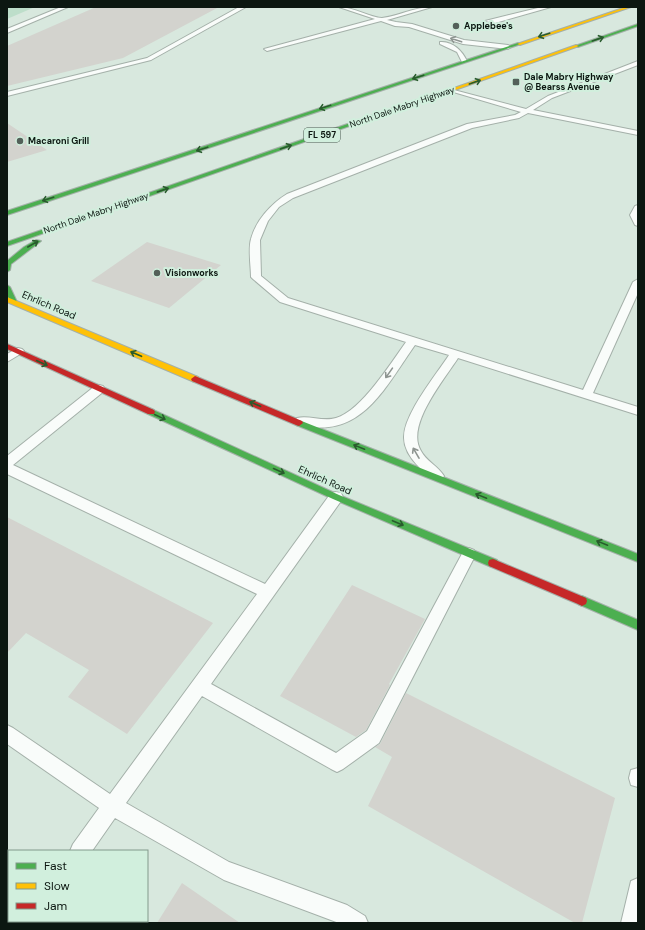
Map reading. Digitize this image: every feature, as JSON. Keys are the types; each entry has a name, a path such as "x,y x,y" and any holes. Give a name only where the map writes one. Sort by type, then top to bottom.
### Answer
{"main road":[{"name":"FL 597","path":"7,213 629,7"},
{"path":"549,44 576,34 594,19"},
{"name":"North Dale Mabry Highway","path":"7,244 638,25"},
{"path":"507,61 519,67"},
{"path":"14,201 88,180 125,174"},
{"path":"7,270 8,262 26,248 76,220"},
{"path":"7,287 10,300"},
{"name":"Ehrlich Road","path":"10,300 291,420 638,558"},
{"name":"Ehrlich Road","path":"7,346 336,497 638,625"}],"lane":[{"path":"7,31 65,7"},
{"path":"7,94 149,58 243,7"},
{"path":"342,7 395,24 410,25 463,42 508,47"},
{"path":"267,49 429,7"},
{"path":"488,21 495,21 548,7"},
{"path":"395,24 398,28 406,31"},
{"path":"435,41 459,51 464,61"},
{"path":"638,63 550,97 526,112 511,119 470,126 290,196 276,206 264,221 255,240 256,277 284,300 455,355 638,411"},
{"path":"452,90 526,112 638,133"},
{"path":"638,208 634,215 638,223"},
{"path":"586,395 638,282"},
{"path":"291,420 311,423 327,423 341,421 355,414 378,388 412,341"},
{"path":"7,359 18,351"},
{"path":"443,481 425,466 415,453 409,438 415,416 455,355"},
{"path":"7,463 99,389"},
{"path":"7,468 267,592"},
{"path":"81,850 336,497"},
{"path":"199,686 338,763 373,737 469,554"},
{"path":"7,734 112,806 224,870 340,912 358,923"},
{"path":"630,923 638,888"}],"green space":[{"path":"7,7 35,7 7,19"}],"building":[{"path":"96,7 219,7 123,58 7,86 7,46"},
{"name":"Macaroni Grill","path":"7,123 47,150 7,162"},
{"name":"Visionworks","path":"147,242 221,265 169,308 91,281"},
{"path":"7,517 213,623 127,734 68,697 89,670 26,633 7,653"},
{"path":"352,585 425,619 389,684 390,685 366,730 356,737 280,696"},
{"path":"406,693 615,798 582,923 575,923 368,806 392,757 375,747 380,744"},
{"path":"182,883 240,923 157,923"}],"traffic: fast":[{"path":"577,46 638,25"},
{"path":"7,213 519,44"},
{"path":"7,244 439,94"},
{"path":"7,270 8,263 26,248 38,241"},
{"path":"7,287 13,302"},
{"path":"151,412 336,497 493,563"},
{"path":"299,423 638,558"},
{"path":"582,601 638,625"}],"traffic: slow":[{"path":"519,44 629,7"},
{"path":"439,94 577,46"},
{"path":"7,299 195,379"}],"traffic: jam":[{"path":"7,346 151,412"},
{"path":"195,379 299,423"},
{"path":"493,563 582,601"}],"place":[{"name":"Applebee's","path":"456,26"},
{"name":"Dale Mabry Highway @ Bearss Avenue","path":"516,82"},
{"name":"Macaroni Grill","path":"20,141"},
{"name":"Visionworks","path":"157,273"}]}
